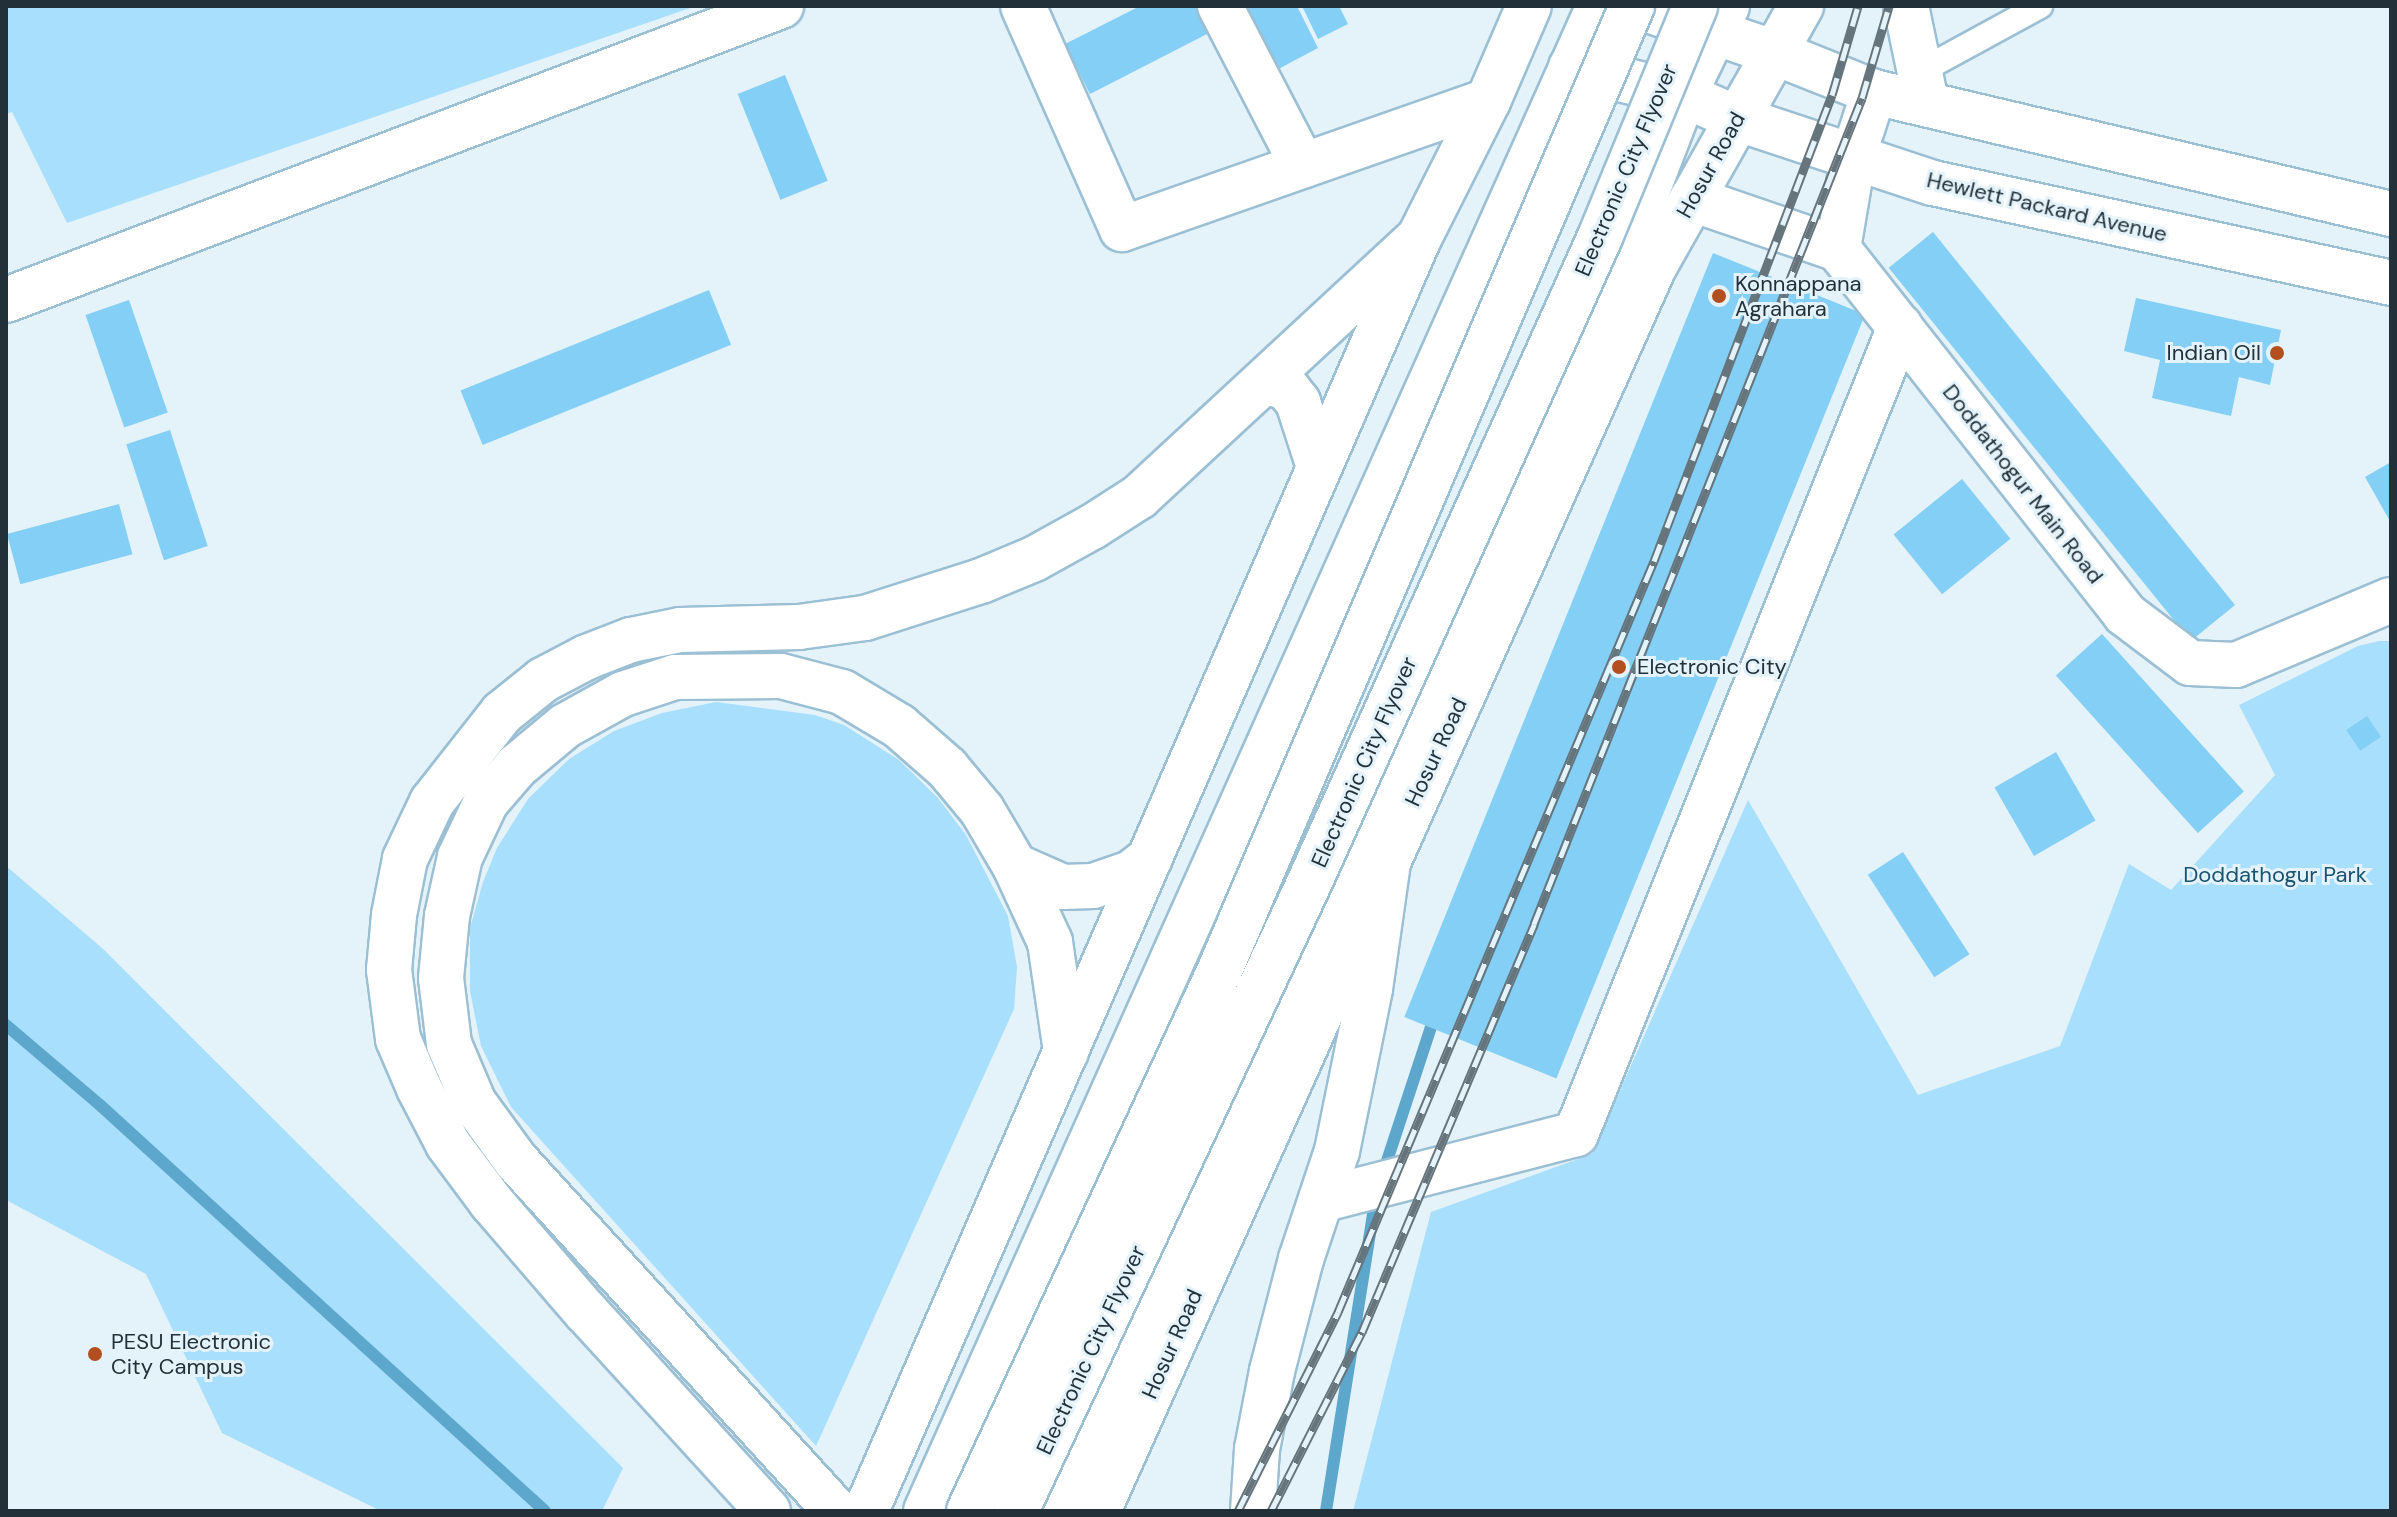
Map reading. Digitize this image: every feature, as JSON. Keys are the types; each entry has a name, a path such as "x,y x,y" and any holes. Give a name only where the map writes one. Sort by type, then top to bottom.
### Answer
{"main road":[{"path":"6,300 781,6"},
{"path":"1023,6 1122,229 1488,101"},
{"path":"1220,6 1303,166"},
{"path":"866,1511 1419,238 1488,101 1529,6"},
{"path":"926,1511 1599,6"},
{"path":"1634,6 1712,15 1776,53 1874,92 1923,87 2391,214"},
{"name":"Electronic City Flyover","path":"969,1511 1219,972 1634,6"},
{"name":"Hosur Road","path":"1098,1511 1654,267 1801,6"},
{"path":"1906,6 1923,87"},
{"name":"Electronic City Flyover","path":"1016,1511 1324,849 1600,237 1712,15"},
{"name":"Hosur Road","path":"1063,1511 1368,850 1623,254 1712,15"},
{"name":"Hewlett Packard Avenue","path":"1571,67 1684,95 1736,118 1854,154 1933,183 2391,283"},
{"path":"1692,199 1838,249 1854,154 1874,92"},
{"path":"768,1511 586,1312 492,1203 448,1144 419,1088 398,1039 389,970 394,915 405,859 432,802 502,713 543,680 587,657 631,640 680,630 799,627 865,618 981,581 1034,559 1139,497 1419,238"},
{"name":"Doddathogur Main Road","path":"1838,249 2125,614 2190,663 2236,665 2391,600"},
{"path":"1321,1200 1576,1134 1900,327"},
{"path":"1265,381 1287,388 1298,402 1319,467"},
{"path":"836,1511 517,1162 474,1103 449,1044 441,978 447,916 460,857 486,802 517,766 565,726 623,694 662,681 722,674 781,676 842,692 899,726 947,768 982,810 1015,866 1050,942 1066,1052"},
{"path":"1253,1511 1257,1449 1272,1371 1285,1313 1337,1151 1370,989 1389,855"},
{"path":"1015,866 1063,887 1093,886 1131,873 1150,858"}],"lane":[{"path":"1923,87 2040,6"}],"green space":[{"path":"6,6 696,6 67,223 12,112 6,114"},
{"name":"Doddathogur Park","path":"2391,641 2391,1511 1353,1511 1431,1212 1592,1154 1748,800 1918,1095 2060,1046 2129,864 2171,890 2275,775 2239,705 2358,646"},
{"path":"716,702 815,715 844,725 899,760 938,798 966,835 1008,916 1017,967 1014,1009 816,1446 511,1107 481,1046 470,991 470,928 483,882 497,848 528,799 569,759 614,731 662,713"},
{"path":"6,866 102,948 623,1468 602,1511 381,1511 222,1433 146,1274 6,1200"}],"building":[{"path":"1140,6 1195,6 1209,33 1090,94 1065,44"},
{"path":"1238,6 1297,6 1318,48 1269,74"},
{"path":"1302,6 1339,6 1348,24 1318,39"},
{"path":"785,75 828,181 780,200 738,94"},
{"path":"1933,232 2235,605 2191,641 1889,268"},
{"path":"1713,253 1865,314 1556,1078 1404,1017"},
{"path":"709,290 731,345 483,445 461,390"},
{"path":"2136,298 2281,330 2270,385 2239,377 2231,416 2152,398 2160,360 2124,351"},
{"path":"129,300 168,413 124,427 86,315"},
{"path":"170,430 208,546 164,560 126,444"},
{"path":"2391,462 2391,523 2365,477"},
{"path":"1962,479 2010,539 1942,594 1894,534"},
{"path":"119,504 132,554 20,584 7,534"},
{"path":"2102,634 2244,792 2198,833 2056,675"},
{"path":"2367,716 2381,737 2360,751 2346,730"},
{"path":"2056,752 2096,820 2034,856 1995,788"},
{"path":"1903,852 1969,954 1934,977 1868,875"}],"waterway":[{"path":"1383,1173 1436,1012"},
{"path":"6,1025 100,1105 545,1511"},
{"path":"1326,1511 1376,1194"}],"railway":[{"path":"1238,1511 1338,1312 1654,561 1832,95 1858,6"},
{"path":"1271,1511 1362,1332 1534,924 1862,98 1889,6"}],"place":[{"name":"Konnappana Agrahara","path":"1719,296"},
{"name":"Indian Oil","path":"2277,353"},
{"name":"Electronic City","path":"1619,667"},
{"name":"PESU Electronic City Campus","path":"95,1354"}]}
